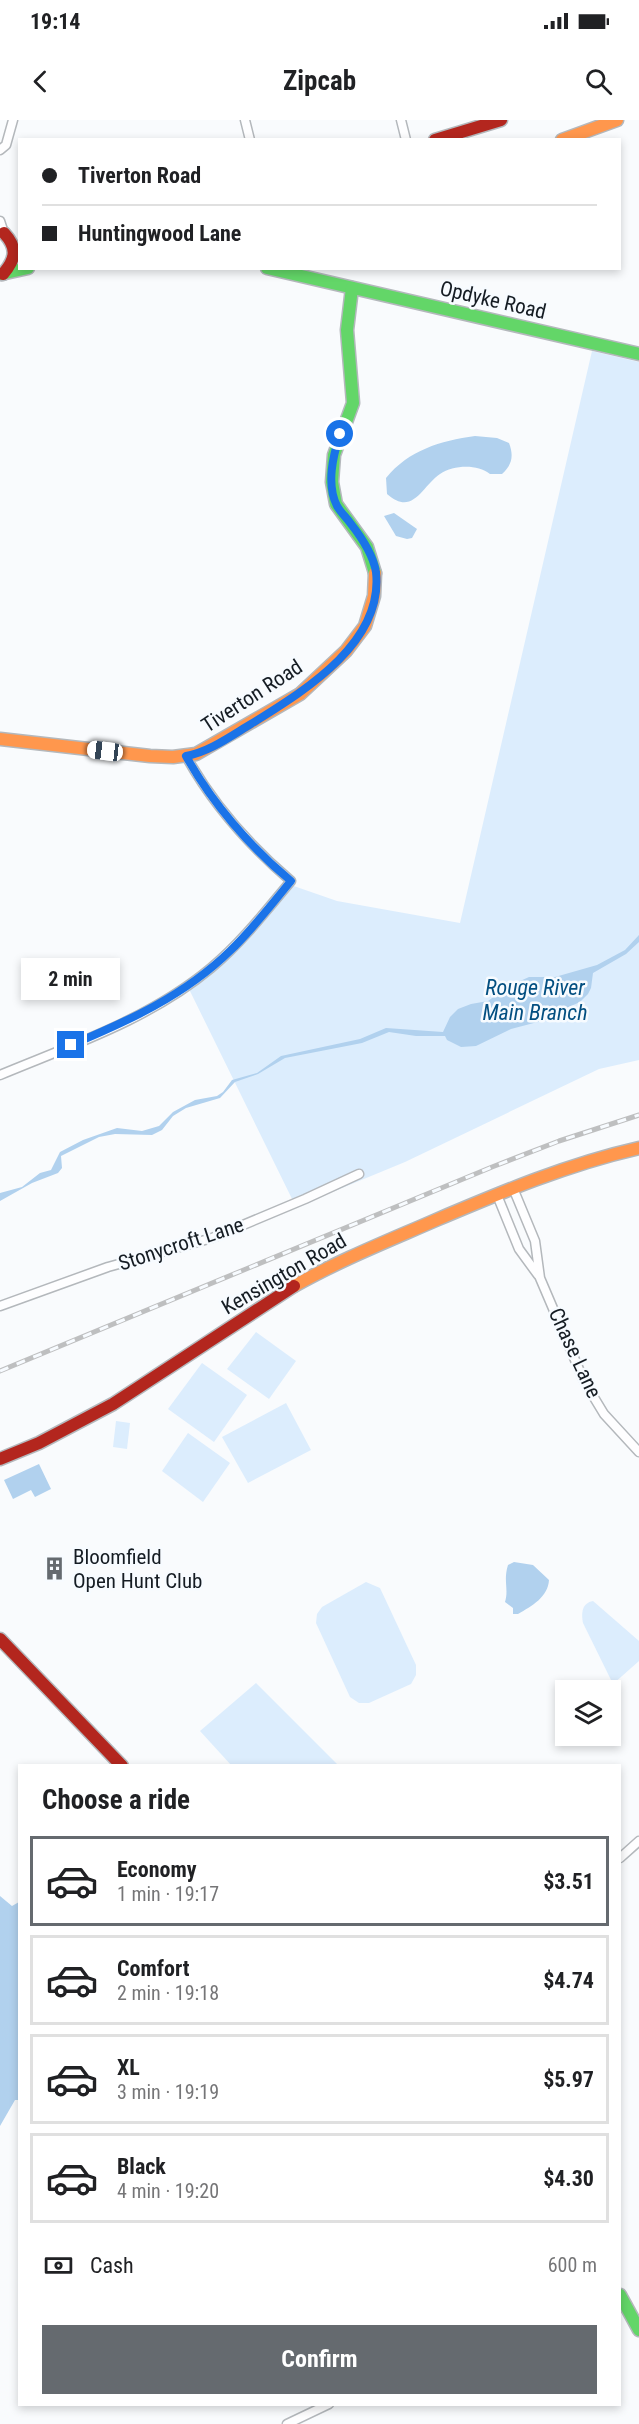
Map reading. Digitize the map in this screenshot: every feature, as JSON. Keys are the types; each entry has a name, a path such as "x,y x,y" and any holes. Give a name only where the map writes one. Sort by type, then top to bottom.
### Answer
{"street":[{"path":"0,150 6,145 13,120"},
{"path":"245,120 250,138"},
{"path":"401,120 406,138"},
{"path":"461,136 501,120"},
{"path":"568,138 617,120"},
{"path":"2,229 18,230"},
{"path":"2,229 12,240 15,248 13,263 2,274"},
{"path":"2,274 19,270"},
{"name":"Opdyke Road","path":"276,270 639,354"},
{"name":"Tiverton Road","path":"0,739 139,755 186,756 196,754 219,743 300,694 346,651 361,633 376,588 374,562 367,547 336,504 332,482 334,455 353,403 347,330 352,288"},
{"path":"0,1075 134,1018 175,994 229,952 291,881 260,852 223,810 200,781 186,756"},
{"name":"Kensington Road","path":"0,1459 42,1442 105,1408 290,1289 333,1264 575,1164 639,1148"},
{"name":"Stonycroft Lane","path":"0,1306 99,1269 212,1238 359,1174"},
{"name":"Chase Lane","path":"513,1188 535,1241 540,1278"},
{"name":"Chase Lane","path":"497,1195 519,1249 540,1278 584,1381 604,1414 639,1452"},
{"path":"0,1639 120,1764"},
{"path":"621,1857 639,1841"},
{"path":"621,2297 638,2327"},
{"path":"287,2424 325,2406"}],"shaded area":[{"path":"592,351 639,362 639,1060 599,1069 405,1162 296,1207 187,985 210,968 288,884 337,901 460,923"},
{"path":"256,1332 296,1361 269,1399 227,1369"},
{"path":"202,1363 247,1395 214,1442 168,1409"},
{"path":"286,1403 311,1450 248,1483 222,1437"},
{"path":"116,1421 130,1423 127,1449 113,1447"},
{"path":"188,1433 230,1463 203,1502 162,1471"},
{"path":"366,1582 380,1588 416,1665 416,1675 411,1684 369,1703 359,1703 350,1697 316,1623 317,1614 322,1607"},
{"path":"593,1601 639,1641 639,1661 618,1680 611,1680 583,1623 583,1609"},
{"path":"256,1683 337,1764 230,1764 200,1731"}],"water":[{"path":"475,436 497,438 509,443 511,460 502,474 490,474 472,467 459,467 440,474 410,501 396,500 387,494 386,478 405,460 426,448"},
{"path":"394,513 417,529 412,538 396,536 384,516"},
{"name":"Rouge River Main Branch","path":"639,935 639,942 626,954 593,973 591,988 580,1002 549,1019 511,1029 476,1046 461,1047 447,1040 445,1036 416,1036 389,1032 362,1043 285,1058 258,1074 235,1082 220,1098 186,1108 173,1116 162,1130 152,1135 115,1134 99,1137 61,1156 62,1168 58,1173 32,1183 0,1201 0,1193 22,1187 40,1173 51,1170 60,1152 83,1140 117,1128 142,1131 159,1126 173,1112 195,1100 217,1096 232,1080 257,1073 281,1056 360,1039 386,1028 443,1032 450,1017 458,1009 488,1001 507,987 529,977 555,977 597,965 625,950"},
{"path":"39,1464 51,1489 35,1497 31,1490 13,1499 4,1480"},
{"path":"514,1562 533,1565 549,1580 542,1596 518,1614 513,1614 513,1608 505,1602 508,1565"},
{"path":"0,1896 12,1906 18,1903 18,2100 15,2100 0,2126"}],"railway":[{"path":"0,1371 492,1167 559,1141 639,1115"}],"traffic: fast":[{"path":"1,274 19,270"},
{"path":"276,270 639,354"},
{"path":"352,288 347,330 353,403 334,455 332,482 336,504 367,547 375,573"},
{"path":"621,2297 639,2330"}],"traffic: slow":[{"path":"568,138 617,120"},
{"path":"0,739 150,756 173,757 196,754 300,694 346,651 365,626 374,596 375,573"},
{"path":"294,1286 364,1251 511,1189 561,1170 639,1148"}],"traffic: jam":[{"path":"442,138 501,120"},
{"path":"3,274 14,254 12,244 4,233"},
{"path":"0,1459 39,1443 113,1404 294,1286"},
{"path":"0,1639 120,1764"}],"place":[{"name":"Bloomfield Open Hunt Club","path":"55,1569"}],"route":[{"path":"71,1045 134,1018 192,983 240,941 291,881 260,852 216,802 200,781 186,756 196,754 219,743 300,694 346,651 361,633 371,610 376,588 376,575 374,562 367,547 333,497 334,455 340,434"}]}
